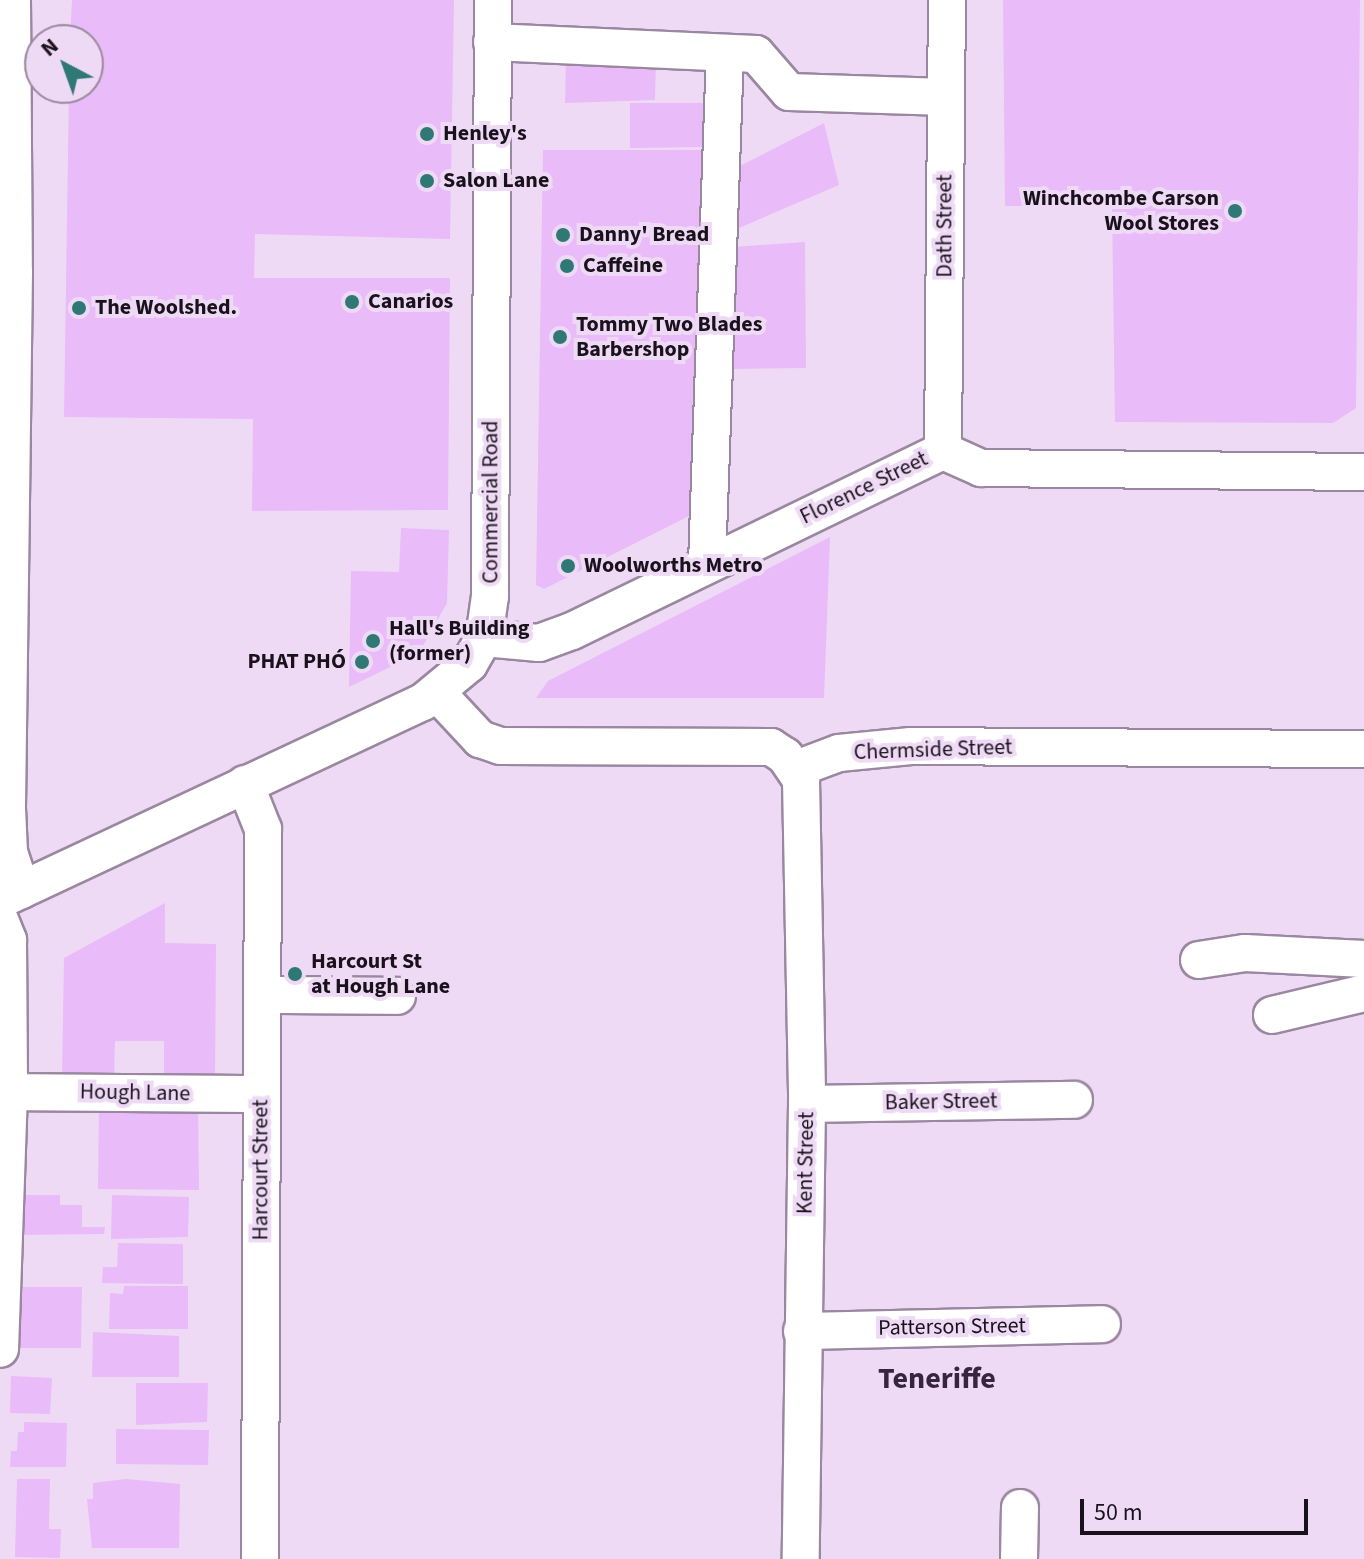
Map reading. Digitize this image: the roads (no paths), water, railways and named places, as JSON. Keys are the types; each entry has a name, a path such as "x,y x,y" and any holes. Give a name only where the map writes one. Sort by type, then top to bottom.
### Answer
{"street":[{"path":"11,895 7,808 14,272 12,0"},
{"name":"Commercial Road","path":"11,895 438,694 469,664 484,638 490,596 493,0"},
{"name":"Dath Street","path":"943,451 947,0"},
{"path":"492,42 756,54 789,92 946,97"},
{"path":"707,563 725,53"},
{"name":"Florence Street","path":"484,638 539,643 943,451 981,468 1364,472"},
{"path":"438,694 480,739 500,746 751,745 771,747 796,769"},
{"name":"Chermside Street","path":"796,769 839,753 911,746 1364,749"},
{"name":"Kent Street","path":"796,769 805,793 807,1104 801,1559"},
{"name":"Harcourt Street","path":"245,784 263,829 260,1559"},
{"path":"0,920 8,940 9,1092 0,1349"},
{"path":"1199,960 1245,953 1364,959"},
{"path":"1272,1015 1364,993"},
{"path":"263,995 397,996"},
{"name":"Hough Lane","path":"9,1092 261,1094"},
{"name":"Baker Street","path":"807,1104 1074,1100"},
{"name":"Patterson Street","path":"802,1331 1102,1324"},
{"path":"1019,1559 1020,1508"}],"place":[{"name":"Henley's","path":"427,134"},
{"name":"Salon Lane","path":"427,181"},
{"name":"Winchcombe Carson Wool Stores","path":"1235,211"},
{"name":"Danny' Bread","path":"563,235"},
{"name":"Caffeine","path":"567,266"},
{"name":"Canarios","path":"352,302"},
{"name":"The Woolshed.","path":"79,308"},
{"name":"Tommy Two Blades Barbershop","path":"560,337"},
{"name":"Woolworths Metro","path":"568,566"},
{"name":"Hall's Building (former)","path":"373,641"},
{"name":"PHAT PHÓ","path":"362,662"},
{"name":"Harcourt St at Hough Lane","path":"295,974"}],"district":[{"name":"Teneriffe","path":"937,1379"}]}
